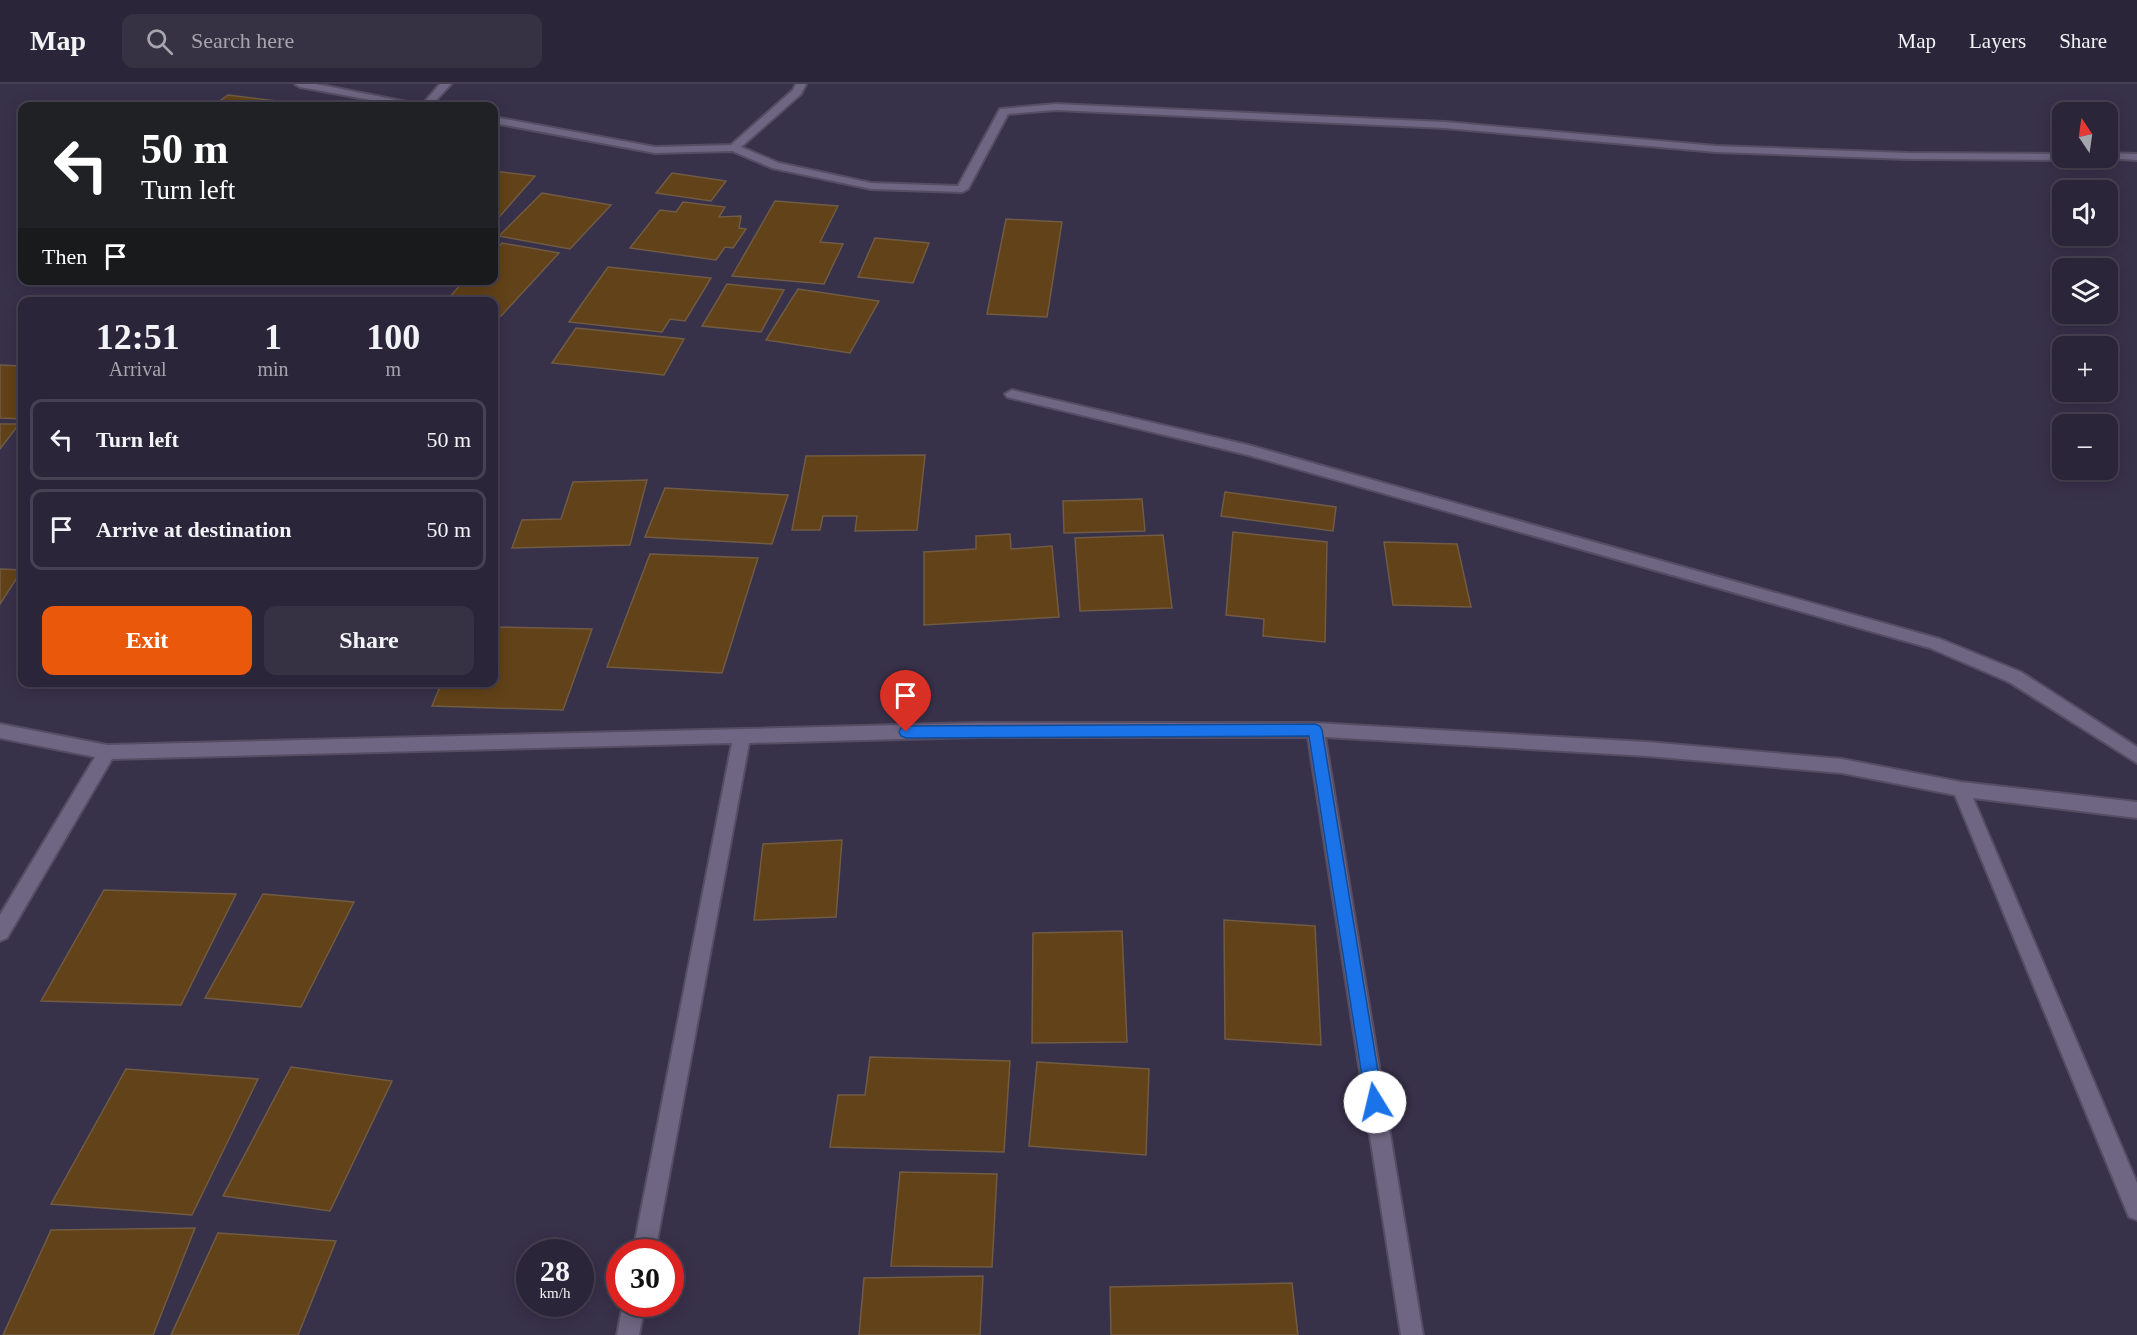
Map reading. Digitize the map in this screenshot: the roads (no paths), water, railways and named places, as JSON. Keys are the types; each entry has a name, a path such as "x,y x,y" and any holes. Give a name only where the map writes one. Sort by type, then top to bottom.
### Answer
{"street":[{"path":"300,84 396,102"},
{"path":"430,102 446,84"},
{"path":"734,148 797,92 801,84"},
{"path":"498,121 656,150 734,148 776,166 871,186 962,189 1004,111 1056,107 1445,125 1716,149 1908,156 2052,157"},
{"path":"2118,157 2137,158"},
{"path":"1012,394 1248,450 1934,643 2014,677 2137,756"},
{"path":"0,731 107,752 977,730 1315,730 1647,749 1842,766 1961,789 2137,810"},
{"path":"1315,730 1412,1335"},
{"path":"646,1239 742,736"},
{"path":"0,932 107,752"},
{"path":"1961,789 2137,1209"},
{"path":"628,1335 631,1317"}]}
